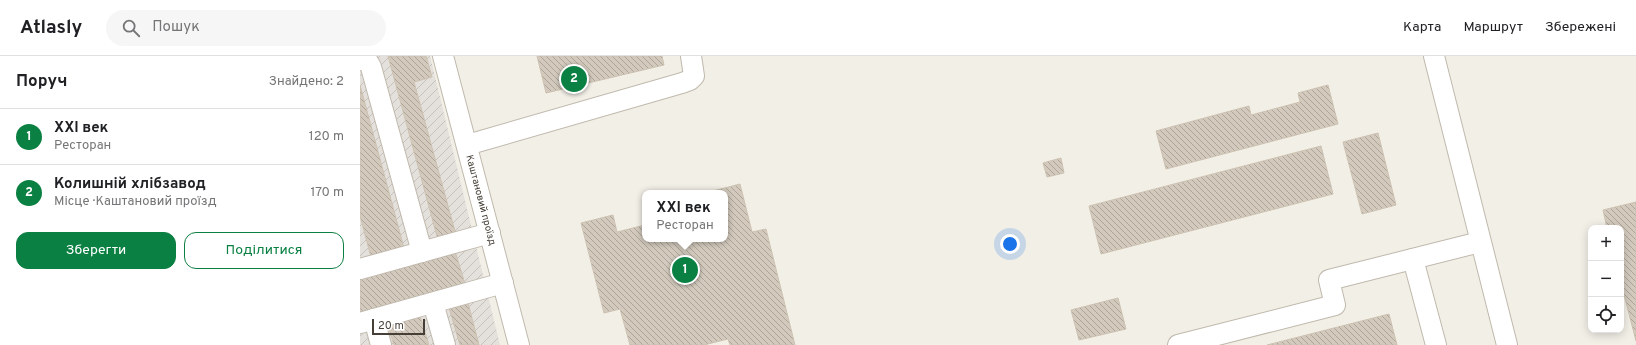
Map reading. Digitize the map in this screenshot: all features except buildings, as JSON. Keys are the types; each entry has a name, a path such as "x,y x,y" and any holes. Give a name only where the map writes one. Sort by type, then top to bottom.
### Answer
{"street":[{"name":"Каштановий проїзд","path":"443,56 519,345"},
{"path":"467,145 690,80 694,76 691,56"},
{"path":"1434,56 1507,345"},
{"path":"360,60 367,60 371,68 422,252"},
{"path":"360,269 490,233"},
{"path":"1178,345 1335,306 1329,280 1480,242"},
{"path":"1414,259 1436,345"},
{"path":"381,345 367,321 503,283"},
{"path":"433,303 445,345"}],"shaded area":[{"path":"360,56 430,56 500,345 360,345"}],"place":[{"name":"Колишній хлібзавод","path":"574,79"},
{"name":"XXI век","path":"685,270"}]}
